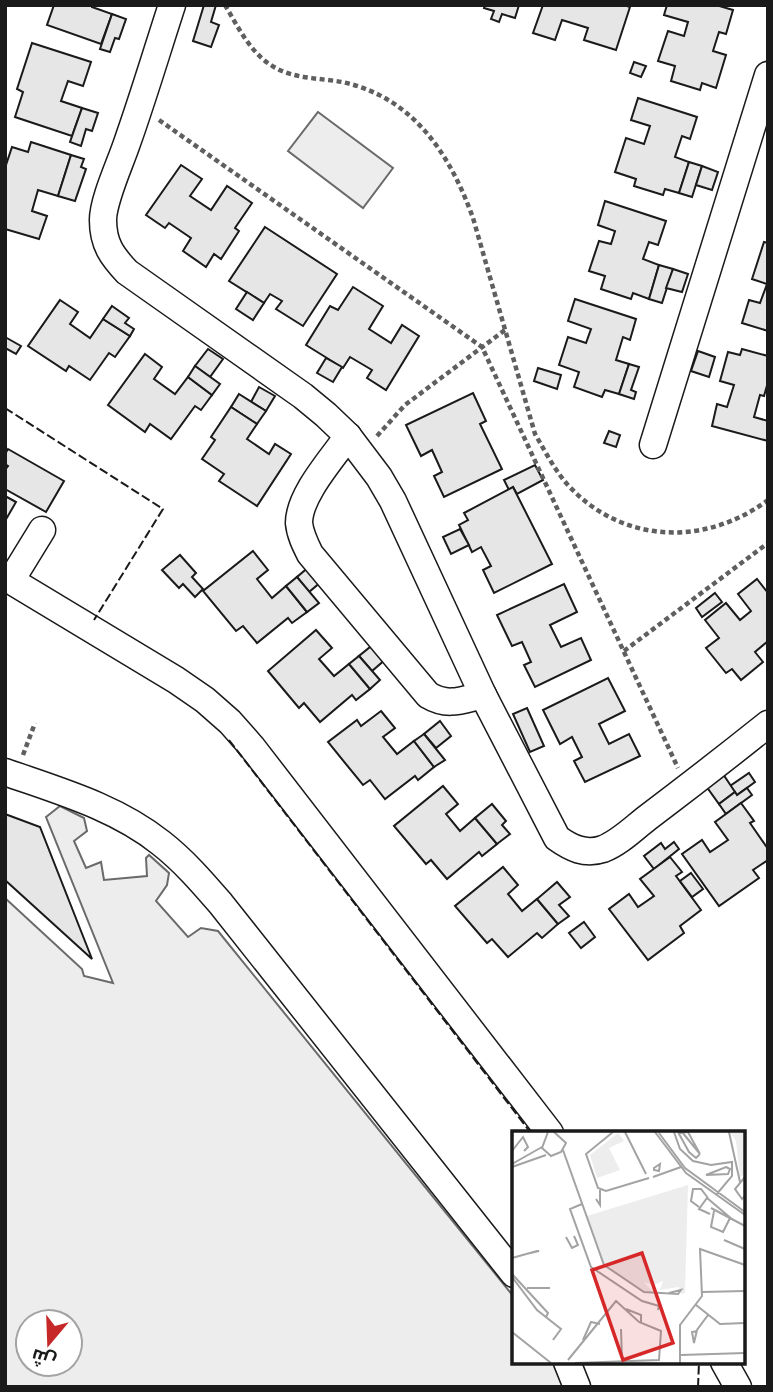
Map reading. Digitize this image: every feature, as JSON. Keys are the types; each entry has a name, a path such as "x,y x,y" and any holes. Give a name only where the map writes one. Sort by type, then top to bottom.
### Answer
{"street":[{"path":"172,5 103,217 105,238 113,257 127,272 303,396 356,445 393,501 483,695 557,838 570,848 586,852 602,849 617,841 768,724"},
{"path":"653,445 768,75"},
{"path":"356,445 308,492 301,507 299,523 302,539 310,554 428,695 445,702 483,695"},
{"path":"42,530 15,575 15,583 176,680 205,699 230,722 548,1131"},
{"path":"10,774 82,799 122,818 159,842 192,871 512,1270"},
{"path":"568,1364 577,1387"},
{"path":"725,1364 738,1387"}],"path":[{"path":"225,5 258,55 275,68 295,75 345,83 368,90 391,102 431,137 463,192 473,218 535,434 551,463 567,484 586,502 609,517 634,526 677,533 720,527 768,500"},
{"path":"140,106 482,347 687,788"},
{"path":"356,445 386,425 405,405 505,330"},
{"path":"624,651 768,543"},
{"path":"10,774 34,723"}],"shaded area":[{"path":"318,112 393,168 363,208 288,151"},
{"path":"60,806 84,818 87,831 74,841 86,868 101,862 104,880 147,876 146,858 149,855 169,873 167,885 156,901 188,937 201,928 218,931 512,1295 512,1364 554,1364 563,1387 5,1387 5,898 82,969 84,976 113,983 46,817"}],"building":[{"path":"54,5 92,5 112,14 101,44 47,25"},
{"path":"204,5 216,5 211,22 219,25 211,47 193,41"},
{"path":"485,5 519,5 515,18 502,14 499,22 491,19 494,11 484,8"},
{"path":"543,5 630,7 616,50 584,40 588,28 562,20 555,40 533,33"},
{"path":"667,5 716,5 733,10 726,34 719,32 713,51 726,55 716,88 702,83 700,90 671,81 675,66 658,61 668,31 684,36 688,22 664,15"},
{"path":"112,14 126,19 119,39 115,38 110,52 100,49"},
{"path":"32,43 91,62 83,86 68,81 61,101 82,108 72,136 15,117 23,92 17,89"},
{"path":"634,62 646,66 641,77 630,73"},
{"path":"638,98 697,117 690,139 682,136 675,157 689,162 679,193 665,189 663,195 634,186 636,179 615,172 626,138 644,144 650,126 631,120"},
{"path":"82,108 98,113 92,131 86,129 81,146 70,142"},
{"path":"31,142 71,155 58,196 38,190 32,211 47,216 39,239 5,229 5,168 12,147 28,152"},
{"path":"71,155 84,159 81,167 86,169 75,201 58,196"},
{"path":"689,162 702,166 692,197 679,193"},
{"path":"181,165 202,179 190,196 211,210 227,186 252,203 235,228 239,231 221,259 214,254 206,267 183,251 191,238 169,223 165,228 146,215"},
{"path":"702,166 718,172 712,190 696,185"},
{"path":"605,201 666,221 658,245 649,242 643,259 659,265 649,299 633,293 631,299 601,289 605,276 589,271 599,241 611,244 615,231 598,225"},
{"path":"265,227 337,274 303,326 276,309 282,301 270,294 264,303 229,281"},
{"path":"764,242 768,243 768,331 742,323 749,300 760,303 767,284 752,279"},
{"path":"659,265 673,269 662,303 649,299"},
{"path":"673,269 688,274 682,292 666,288"},
{"path":"353,287 383,306 369,329 391,343 402,325 419,336 386,390 367,378 372,370 350,357 343,368 306,345 330,306 338,310"},
{"path":"247,292 264,303 253,320 236,309"},
{"path":"575,299 636,319 630,340 623,337 616,360 629,364 619,394 605,390 602,397 574,387 579,372 559,365 568,337 586,343 591,329 568,321"},
{"path":"60,300 78,312 70,324 90,338 103,319 130,336 115,357 109,353 90,380 69,366 66,371 28,346"},
{"path":"112,306 129,318 125,323 134,329 130,336 103,319"},
{"path":"5,337 21,346 16,354 5,348"},
{"path":"208,349 223,359 210,377 195,366"},
{"path":"742,349 768,356 768,382 764,396 760,395 754,417 768,421 768,441 712,426 717,404 727,407 734,385 720,381 728,352 740,355"},
{"path":"698,351 715,357 709,377 691,371"},
{"path":"145,354 162,367 154,379 175,394 188,377 212,395 201,410 195,406 171,439 150,424 145,432 108,405"},
{"path":"326,358 342,367 333,382 317,373"},
{"path":"629,364 639,367 631,390 636,392 634,399 619,394"},
{"path":"195,366 220,384 212,395 188,377"},
{"path":"538,368 561,375 557,389 534,381"},
{"path":"259,387 275,396 266,411 251,402"},
{"path":"473,393 486,421 480,424 502,469 444,497 434,476 442,472 432,450 421,456 406,425"},
{"path":"239,394 266,411 257,424 231,407"},
{"path":"231,407 257,424 247,439 269,454 275,444 291,454 257,506 219,481 224,474 202,459 215,440 211,437"},
{"path":"609,431 620,435 616,447 604,443"},
{"path":"8,449 64,481 46,512 5,489 5,470 8,466 5,464 5,454"},
{"path":"535,465 543,480 517,494 513,487 509,490 504,480"},
{"path":"513,487 552,564 494,593 483,570 491,566 481,547 472,552 459,525 468,520 464,513"},
{"path":"5,496 16,502 5,521"},
{"path":"460,529 469,545 451,554 443,537"},
{"path":"253,551 268,570 257,579 272,598 286,586 307,612 292,623 288,618 257,643 243,626 236,631 203,591"},
{"path":"180,555 196,573 192,577 203,589 195,597 183,584 179,588 162,570"},
{"path":"310,566 322,581 309,592 297,577"},
{"path":"297,577 319,603 307,612 286,586"},
{"path":"757,579 768,593 768,641 755,652 763,662 741,680 732,669 726,673 706,648 719,638 705,620 726,603 740,620 751,611 738,594"},
{"path":"564,584 577,612 550,625 561,647 581,638 591,660 535,687 524,665 531,662 522,642 512,646 497,615"},
{"path":"715,593 722,602 702,617 696,608"},
{"path":"316,630 332,648 319,659 334,676 349,664 370,689 356,700 352,695 320,722 304,703 299,708 268,671"},
{"path":"375,643 387,658 372,671 359,656"},
{"path":"359,656 380,680 370,689 349,664"},
{"path":"608,678 625,711 599,724 609,744 629,734 640,756 585,782 574,761 582,757 572,737 560,744 543,710"},
{"path":"527,708 544,746 530,752 513,714"},
{"path":"381,711 395,728 383,737 397,754 414,741 434,767 418,780 415,776 385,799 370,780 363,785 328,742 357,720 361,726"},
{"path":"440,721 451,736 436,748 424,734"},
{"path":"424,734 445,760 434,767 414,741"},
{"path":"749,773 755,782 737,795 730,786"},
{"path":"723,774 735,792 719,804 706,786"},
{"path":"443,786 458,804 446,814 460,831 475,818 497,844 482,856 479,852 447,879 431,860 426,864 394,826"},
{"path":"747,788 752,795 726,814 719,804 735,792 737,795"},
{"path":"741,803 754,821 750,823 768,849 768,860 753,870 759,878 719,906 682,854 702,840 710,852 728,840 715,822"},
{"path":"492,804 506,821 502,825 510,834 497,844 475,818"},
{"path":"5,814 40,827 92,959 5,880"},
{"path":"674,842 679,849 654,869 644,856 661,843 665,849"},
{"path":"670,857 682,872 676,876 701,910 680,926 684,933 648,960 609,909 629,894 638,907 654,896 640,879"},
{"path":"503,867 518,885 508,894 522,911 537,899 558,924 542,938 537,933 508,957 492,939 487,943 455,906"},
{"path":"691,873 703,889 692,897 680,881"},
{"path":"557,882 570,897 559,905 569,916 558,924 537,899"},
{"path":"584,922 595,937 581,948 569,933"}],"fence":[{"path":"5,408 163,509 94,620"},
{"path":"229,740 529,1131"},
{"path":"698,1387 699,1364"}]}
